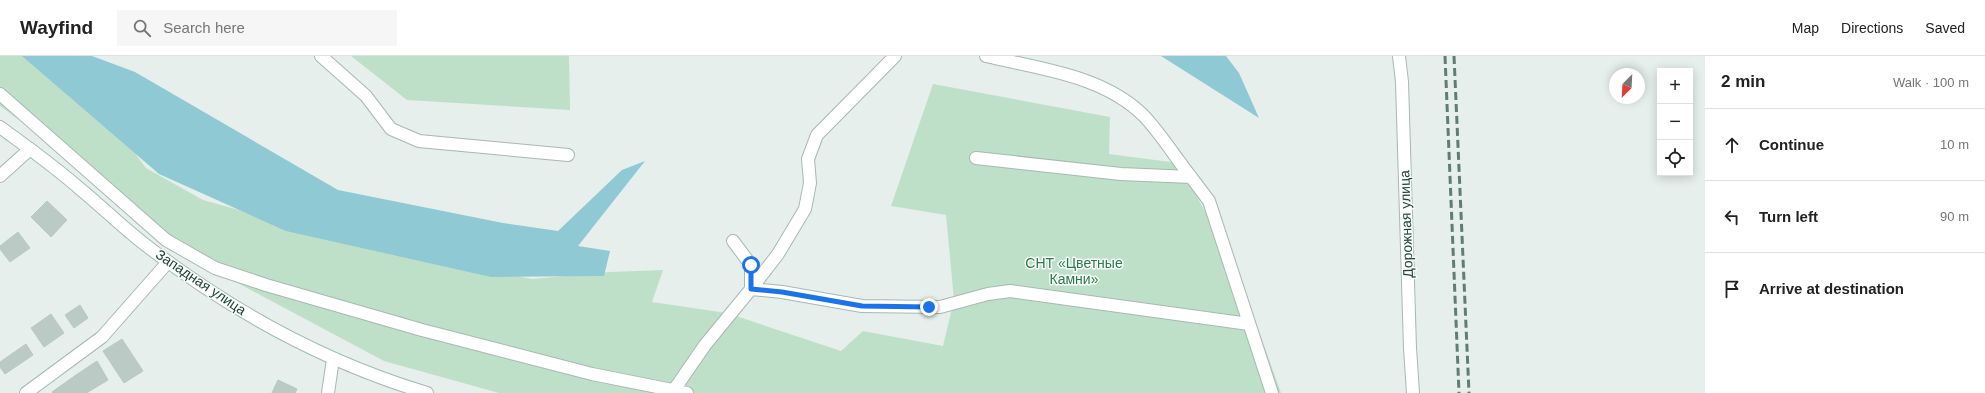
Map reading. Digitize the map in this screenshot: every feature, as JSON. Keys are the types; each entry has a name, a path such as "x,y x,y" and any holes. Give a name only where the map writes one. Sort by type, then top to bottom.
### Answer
{"street":[{"path":"321,56 366,96 391,129 419,141 568,155"},
{"path":"674,390 705,345 778,254 805,209 810,183 808,158 817,134 895,56"},
{"path":"986,56 1102,86 1123,99 1144,116 1209,201 1272,393"},
{"name":"Дорожная улица","path":"1399,56 1402,82 1410,348 1413,393"},
{"path":"0,94 166,240 215,268 266,285 422,330 642,388 674,390 686,393"},
{"name":"Западная улица","path":"0,127 30,149 168,262 250,316 333,359 392,382 427,393"},
{"path":"0,176 30,149"},
{"path":"976,158 1121,174 1190,177"},
{"path":"733,241 751,265 751,289"},
{"path":"26,393 102,337 168,262"},
{"path":"751,289 782,292 862,306 940,307 988,294 1010,292 1249,324"},
{"path":"328,393 333,359"}],"green space":[{"name":"СНТ «Цветные Камни»","path":"0,56 46,56 124,139 146,168 203,200 375,248 532,279 610,272 663,270 652,302 727,313 841,351 863,331 943,346 954,300 946,215 891,206 933,84 1110,117 1109,154 1178,163 1236,267 1281,393 499,393 384,361 185,255 60,150 0,106"},
{"path":"351,56 569,56 570,110 407,100"}],"water":[{"path":"22,56 92,56 135,72 338,190 503,223 558,231 622,170 645,161 578,246 610,251 604,276 491,277 286,231 159,174"},
{"path":"1161,56 1226,56 1239,73 1259,118"}],"building":[{"path":"47,201 67,220 51,237 31,217"},
{"path":"18,232 30,248 10,262 0,249 0,246"},
{"path":"80,305 88,318 74,328 65,315"},
{"path":"51,314 64,333 44,347 31,328"},
{"path":"122,339 143,371 124,383 103,351"},
{"path":"26,344 33,355 5,374 0,367 0,362"},
{"path":"97,361 108,380 88,392 76,375"},
{"path":"76,375 88,393 52,392"},
{"path":"278,380 297,389 295,393 272,393"}],"railway":[{"path":"1445,56 1459,393"},
{"path":"1454,56 1469,393"}],"route":[{"path":"751,265 751,289 782,292 862,306 929,307"}]}
